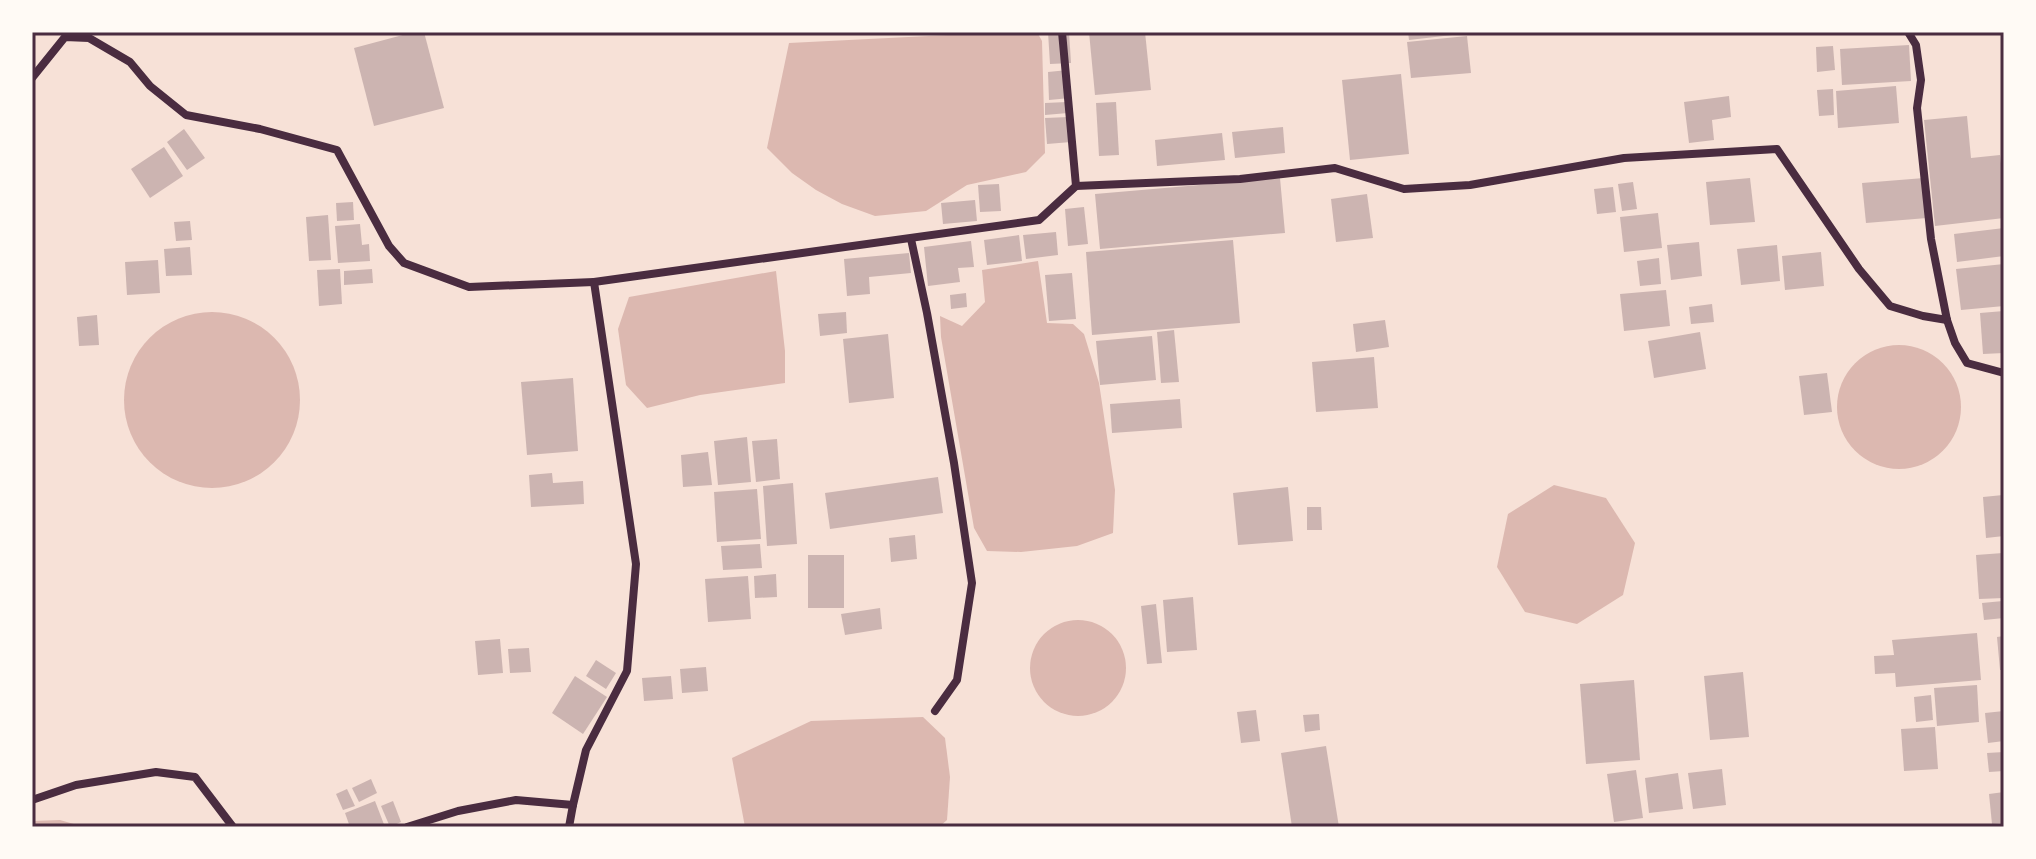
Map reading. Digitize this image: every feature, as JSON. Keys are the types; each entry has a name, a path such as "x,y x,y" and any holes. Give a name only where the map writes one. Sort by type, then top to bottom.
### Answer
{"street":[{"path":"1062,32 1076,186"},
{"path":"1908,32 1916,45 1921,80 1917,108 1931,239 1947,320 1955,343 1967,363 2004,373"},
{"path":"32,78 65,37 89,38 130,62 150,86 186,115 260,129 337,150 389,246 404,263 469,287 594,282 1039,220 1076,186 1240,179 1335,168 1404,189 1470,185 1624,158 1777,149 1859,269 1890,306 1947,320"},
{"path":"911,239 949,433 972,583 957,680 935,711"},
{"path":"569,827 586,750 627,671 636,564 594,282"},
{"path":"32,800 76,785 156,772 195,777 233,827"},
{"path":"407,827 458,811 516,800 573,805"}],"shaded area":[{"path":"1037,32 1042,41 1045,153 1026,172 967,185 926,211 875,216 816,190 792,173 767,148 789,43"},
{"path":"1038,261 1047,323 1073,324 1084,334 1099,383 1115,490 1113,533 1077,546 1021,552 987,551 974,528 940,316 962,326 985,302 982,270"},
{"path":"776,271 785,351 785,383 700,395 647,408 626,385 618,329 629,297"},
{"path":"212,312 245,319 274,338 293,367 300,400 293,433 274,462 245,481 212,488 179,481 150,462 131,433 124,400 131,367 150,338 179,319"},
{"path":"1899,345 1923,350 1943,363 1956,383 1961,407 1956,431 1943,451 1923,464 1899,469 1875,464 1855,451 1842,431 1837,407 1842,383 1855,363 1875,350"},
{"path":"1554,485 1606,498 1635,543 1623,595 1577,624 1525,612 1497,567 1508,514"},
{"path":"1069,620 1087,620 1105,628 1118,641 1126,659 1123,687 1105,708 1087,716 1069,716 1051,708 1038,695 1030,677 1030,659 1038,641 1051,628"},
{"path":"923,717 945,738 950,777 947,820 939,827 745,827 732,758 811,721"},
{"path":"60,820 84,827 32,827 32,821"}],"building":[{"path":"424,32 444,108 374,126 354,48"},
{"path":"1048,32 1069,32 1071,63 1050,64"},
{"path":"1089,32 1145,32 1151,90 1095,95"},
{"path":"1408,32 1461,32 1461,34 1409,40"},
{"path":"1467,36 1471,73 1411,78 1407,42"},
{"path":"1909,45 1911,81 1842,85 1840,49"},
{"path":"1833,46 1835,70 1817,72 1816,47"},
{"path":"1068,70 1070,98 1049,100 1048,72"},
{"path":"1401,74 1409,154 1350,160 1342,80"},
{"path":"1896,86 1899,123 1838,128 1836,91"},
{"path":"1833,89 1834,115 1819,116 1817,90"},
{"path":"1729,96 1731,117 1712,120 1714,140 1689,143 1684,102"},
{"path":"1067,102 1068,113 1045,115 1045,103"},
{"path":"1116,102 1119,155 1099,156 1096,103"},
{"path":"1967,116 1971,158 2000,155 2004,218 1935,226 1924,120"},
{"path":"1069,117 1071,142 1047,144 1045,118"},
{"path":"1283,127 1285,153 1235,158 1232,132"},
{"path":"184,129 205,158 187,170 167,142"},
{"path":"1222,133 1225,160 1157,166 1155,140"},
{"path":"164,147 183,176 150,198 131,169"},
{"path":"1280,178 1285,233 1100,249 1095,194"},
{"path":"1750,178 1755,222 1710,225 1706,182"},
{"path":"1924,178 1927,218 1866,223 1862,183"},
{"path":"1633,182 1637,209 1622,211 1618,184"},
{"path":"999,184 1001,211 980,212 978,185"},
{"path":"1613,187 1616,212 1597,214 1594,189"},
{"path":"1367,194 1373,238 1336,242 1331,199"},
{"path":"975,200 977,221 943,224 941,203"},
{"path":"353,202 354,220 337,221 336,203"},
{"path":"1084,207 1088,244 1068,246 1065,209"},
{"path":"1658,213 1662,248 1624,252 1620,217"},
{"path":"328,215 331,260 309,261 306,217"},
{"path":"190,221 192,240 176,241 174,222"},
{"path":"360,224 362,245 369,244 370,261 338,263 335,226"},
{"path":"2004,228 2004,256 1957,262 1954,234"},
{"path":"1056,232 1058,255 1026,259 1023,235"},
{"path":"1019,235 1022,261 987,265 984,240"},
{"path":"1233,240 1240,323 1092,335 1086,252"},
{"path":"971,241 974,267 958,268 960,282 928,286 924,247"},
{"path":"1699,242 1702,276 1671,280 1667,245"},
{"path":"1777,245 1780,281 1741,285 1737,249"},
{"path":"190,247 192,275 166,276 164,249"},
{"path":"1821,252 1824,286 1785,290 1782,256"},
{"path":"909,253 911,273 869,277 870,294 847,296 844,259"},
{"path":"1659,258 1661,284 1640,286 1637,261"},
{"path":"158,260 160,293 127,295 125,262"},
{"path":"2004,264 2004,306 1961,310 1956,269"},
{"path":"340,269 342,304 319,306 317,270"},
{"path":"372,269 373,283 344,285 344,271"},
{"path":"1072,273 1076,319 1049,321 1045,275"},
{"path":"1666,290 1670,326 1624,331 1620,294"},
{"path":"966,293 967,307 951,309 950,295"},
{"path":"1712,304 1714,322 1691,324 1689,307"},
{"path":"2004,311 2004,353 1983,354 1980,313"},
{"path":"846,312 847,333 820,336 818,314"},
{"path":"97,315 99,345 79,346 77,317"},
{"path":"1385,320 1389,347 1356,352 1353,324"},
{"path":"1174,330 1179,382 1161,383 1157,332"},
{"path":"1700,332 1706,369 1654,378 1648,341"},
{"path":"888,334 894,398 849,403 843,339"},
{"path":"1152,336 1156,380 1100,385 1096,341"},
{"path":"1374,357 1378,408 1316,412 1312,362"},
{"path":"1827,373 1832,412 1804,415 1799,376"},
{"path":"573,378 578,451 527,455 521,382"},
{"path":"1180,399 1182,428 1112,433 1110,404"},
{"path":"747,437 751,482 718,485 714,441"},
{"path":"777,439 780,479 756,482 752,441"},
{"path":"708,452 712,485 683,487 681,455"},
{"path":"552,473 553,483 583,481 584,504 531,507 529,475"},
{"path":"938,477 943,513 830,529 825,493"},
{"path":"793,483 797,544 767,546 763,486"},
{"path":"1288,487 1293,541 1238,545 1233,493"},
{"path":"757,489 761,539 717,542 714,492"},
{"path":"2003,495 2004,536 1986,538 1983,497"},
{"path":"1307,507 1321,507 1322,530 1307,530"},
{"path":"915,535 917,559 891,562 889,538"},
{"path":"760,544 762,568 723,570 721,546"},
{"path":"2003,553 2004,598 1979,599 1976,555"},
{"path":"808,555 844,555 844,608 808,608"},
{"path":"776,574 777,597 755,598 754,576"},
{"path":"748,576 751,619 708,622 705,579"},
{"path":"1193,597 1197,650 1167,652 1163,600"},
{"path":"2003,601 2004,618 1984,620 1982,603"},
{"path":"1156,604 1162,663 1147,664 1141,606"},
{"path":"880,608 882,629 845,635 841,614"},
{"path":"1977,633 1981,680 1896,687 1895,673 1875,674 1874,656 1894,655 1892,640"},
{"path":"2004,636 2004,670 2000,670 1997,637"},
{"path":"500,639 503,673 478,675 475,641"},
{"path":"529,648 531,672 510,673 508,649"},
{"path":"596,660 616,673 606,689 586,676"},
{"path":"706,667 708,691 682,693 680,669"},
{"path":"1743,672 1749,737 1710,740 1704,676"},
{"path":"575,676 607,697 583,734 552,713"},
{"path":"671,676 673,699 644,701 642,678"},
{"path":"1634,680 1640,760 1586,764 1580,684"},
{"path":"1977,685 1979,722 1937,726 1934,688"},
{"path":"1931,695 1933,720 1916,722 1914,697"},
{"path":"1256,710 1260,741 1241,743 1237,712"},
{"path":"2004,711 2004,741 1988,743 1985,713"},
{"path":"1319,714 1320,730 1305,732 1303,715"},
{"path":"1935,727 1938,769 1904,771 1901,729"},
{"path":"1326,746 1339,827 1292,827 1281,753"},
{"path":"2004,752 2004,771 1989,772 1987,753"},
{"path":"1722,769 1726,805 1693,809 1688,773"},
{"path":"1636,770 1643,818 1614,822 1607,774"},
{"path":"1678,773 1683,809 1649,813 1645,778"},
{"path":"371,779 377,793 359,802 352,788"},
{"path":"347,789 355,806 343,810 336,794"},
{"path":"2004,792 2004,823 1992,824 1989,794"},
{"path":"375,801 385,827 350,827 345,813"},
{"path":"393,801 401,822 390,827 381,806"}]}
